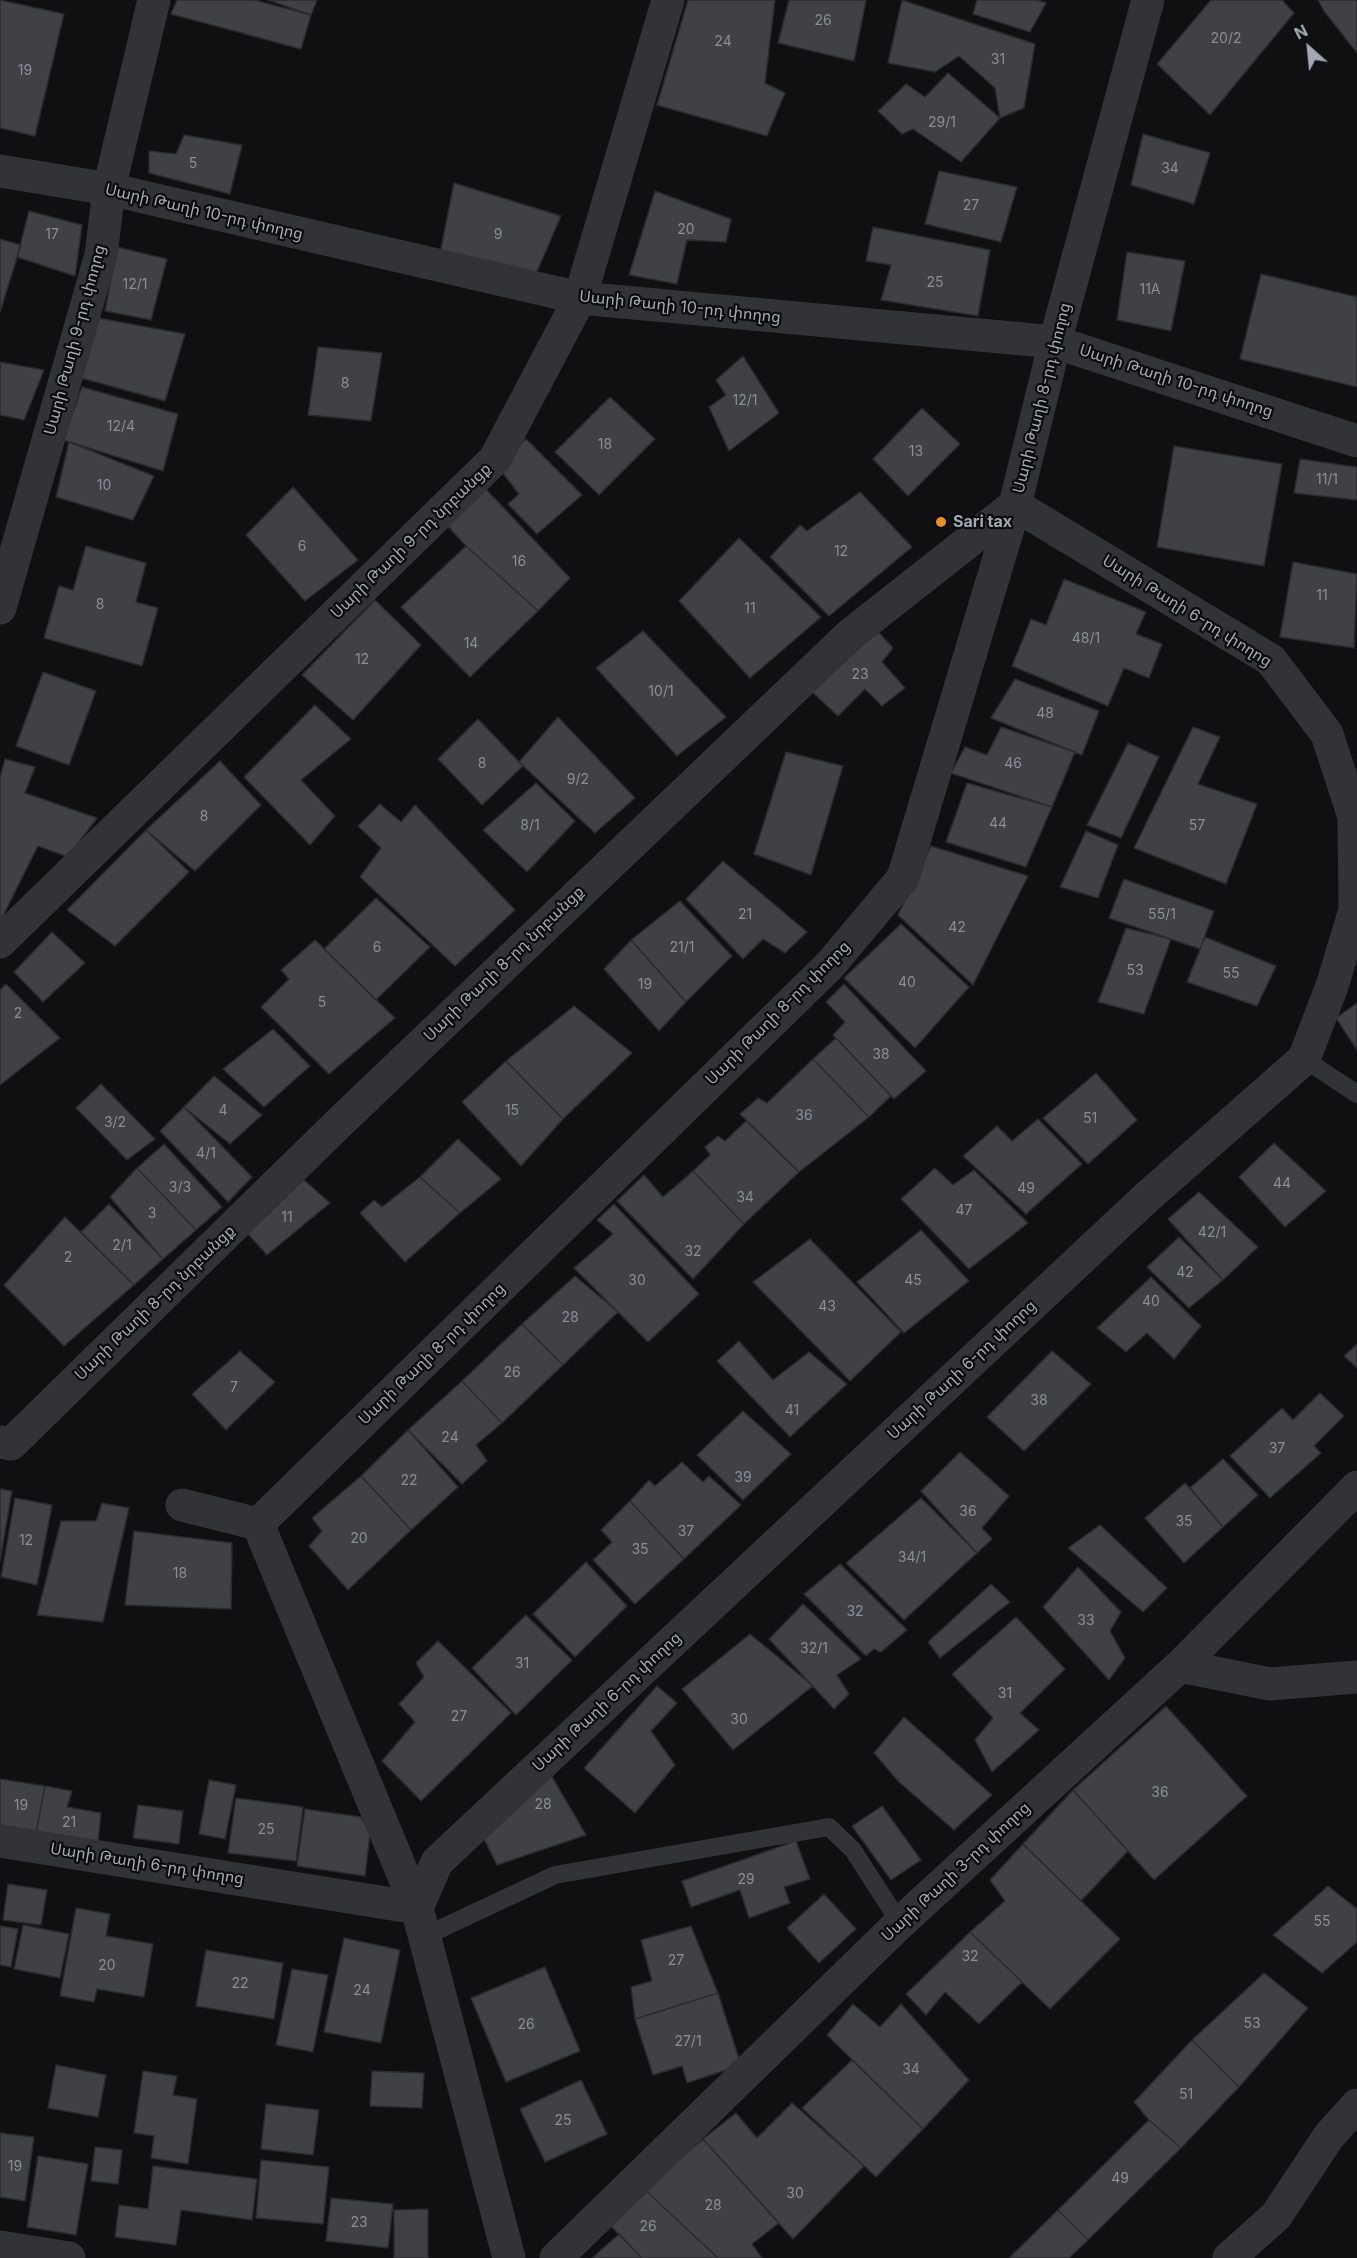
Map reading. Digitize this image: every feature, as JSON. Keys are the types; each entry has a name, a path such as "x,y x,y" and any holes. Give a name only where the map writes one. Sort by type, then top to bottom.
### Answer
{"street":[{"name":"Սարի Թաղի 9-րդ փողոց","path":"0,608 101,255 109,189 154,0"},
{"name":"Սարի Թաղի 9-րդ նրբանցք","path":"0,942 495,459 580,298 669,0"},
{"name":"Սարի Թաղի 8-րդ փողոց","path":"258,1524 830,966 903,878 1015,505 1055,342 1148,0"},
{"name":"Սարի Թաղի 10-րդ փողոց","path":"0,171 109,189 580,298 1055,342 1357,441"},
{"name":"Սարի Թաղի 6-րդ փողոց","path":"0,1841 421,1922 437,1862 1146,1198 1304,1059 1332,986 1355,909 1354,817 1327,734 1271,660 1015,505"},
{"name":"Սարի Թաղի 8-րդ նրբանցք","path":"6,1443 843,641 1015,505"},
{"name":"Սարի Թաղի 3-րդ փողոց","path":"556,2258 900,1923 1180,1666 1357,1487"},
{"path":"182,1505 258,1524 421,1922 509,2258"},
{"path":"1180,1666 1270,1684 1357,1677"},
{"path":"1229,2258 1276,2216 1329,2136 1357,2105"},
{"path":"0,2247 69,2258"}],"lane":[{"path":"1304,1059 1357,1094"},
{"path":"421,1922 555,1875 829,1827 852,1850 900,1923"}],"building":[{"path":"0,0 64,14 35,136 0,128"},
{"path":"177,0 254,0 311,15 301,49 171,14"},
{"path":"268,0 317,0 311,15"},
{"path":"688,0 775,0 765,83 785,93 767,136 657,105"},
{"path":"789,0 866,0 854,61 778,43"},
{"path":"902,0 1035,44 1024,108 1000,118 995,88 959,56 935,72 888,63"},
{"path":"977,0 1037,0 1046,3 1030,32 973,14"},
{"path":"1211,0 1282,0 1294,13 1210,115 1157,64"},
{"path":"1318,0 1357,0 1357,53 1324,11"},
{"path":"948,73 1000,118 961,162 913,129 902,134 878,111 906,84 925,97"},
{"path":"1143,134 1210,153 1194,204 1131,185"},
{"path":"184,135 242,145 230,194 149,173 149,151 176,154"},
{"path":"939,171 1017,187 1001,242 925,224"},
{"path":"454,183 561,216 536,274 440,254"},
{"path":"655,191 731,219 726,242 687,240 677,284 629,275"},
{"path":"29,211 82,225 75,276 17,257"},
{"path":"873,227 990,250 978,316 881,300 891,265 866,261"},
{"path":"0,239 21,245 0,312"},
{"path":"117,247 167,259 151,320 105,311"},
{"path":"1127,252 1185,261 1171,331 1117,320"},
{"path":"1261,274 1357,297 1357,387 1240,359"},
{"path":"98,318 185,334 165,401 81,378"},
{"path":"318,347 382,353 371,421 308,415"},
{"path":"743,356 779,413 729,451 709,407 726,395 716,380"},
{"path":"0,362 44,370 24,420 0,415"},
{"path":"82,387 178,414 163,471 63,440"},
{"path":"610,397 655,439 599,495 555,452"},
{"path":"922,408 960,444 908,496 873,459"},
{"path":"526,439 582,495 537,534 508,504 519,494 498,467"},
{"path":"69,442 154,476 133,520 56,497"},
{"path":"1174,446 1282,464 1264,566 1157,547"},
{"path":"1300,459 1357,467 1357,500 1294,493"},
{"path":"482,485 570,578 538,611 466,546 445,523"},
{"path":"293,487 358,560 305,601 246,535"},
{"path":"860,492 912,547 829,616 770,557 800,525 807,531"},
{"path":"739,538 821,617 750,678 679,601"},
{"path":"86,546 146,563 136,602 158,608 142,666 44,638 59,586 73,590"},
{"path":"466,546 538,611 470,677 401,607"},
{"path":"1293,562 1357,574 1354,648 1280,637"},
{"path":"1064,579 1146,612 1136,634 1162,644 1149,678 1124,668 1108,706 1012,666 1031,619 1046,625"},
{"path":"375,600 421,645 353,720 302,675"},
{"path":"874,627 893,648 882,662 905,688 882,706 865,689 838,716 811,691"},
{"path":"643,631 726,717 677,756 596,668"},
{"path":"43,672 96,691 69,765 16,746"},
{"path":"1015,679 1099,711 1082,755 991,718"},
{"path":"315,705 351,739 301,780 335,816 310,845 244,777"},
{"path":"558,717 635,798 595,833 519,762"},
{"path":"478,719 523,766 482,805 438,759"},
{"path":"1001,727 1075,752 1052,807 951,773 965,747 987,755"},
{"path":"1193,727 1220,737 1198,784 1257,804 1226,884 1134,848"},
{"path":"1128,743 1159,757 1121,838 1087,825"},
{"path":"786,752 843,766 811,875 754,854"},
{"path":"5,759 35,767 25,793 97,818 68,857 38,846 0,922 0,778"},
{"path":"220,761 261,805 195,871 146,830"},
{"path":"536,783 575,821 527,872 483,830"},
{"path":"967,783 1052,807 1026,867 946,842"},
{"path":"380,804 401,822 415,805 515,910 455,966 360,877 381,848 358,826"},
{"path":"146,830 189,872 115,946 67,910"},
{"path":"1086,831 1118,845 1098,898 1060,887"},
{"path":"931,846 1028,876 973,985 898,915"},
{"path":"723,861 807,932 785,953 763,939 743,959 686,899"},
{"path":"1124,879 1214,911 1200,949 1109,918"},
{"path":"376,898 430,947 376,1000 324,949"},
{"path":"680,901 732,956 686,1002 631,940"},
{"path":"901,924 969,987 915,1048 844,978"},
{"path":"1126,928 1171,939 1144,1014 1098,1002"},
{"path":"52,932 85,963 43,1002 14,972"},
{"path":"1205,937 1276,966 1257,1006 1187,982"},
{"path":"315,940 395,1018 329,1074 261,1007 289,979 281,970"},
{"path":"631,940 686,1002 659,1031 604,969"},
{"path":"6,984 60,1038 0,1085 0,990"},
{"path":"844,984 926,1071 894,1099 833,1035 845,1022 826,1002"},
{"path":"1357,1003 1357,1050 1336,1018"},
{"path":"574,1006 632,1053 563,1119 506,1061"},
{"path":"273,1029 310,1066 264,1107 223,1069"},
{"path":"836,1038 891,1096 869,1117 813,1059"},
{"path":"813,1059 869,1117 799,1172 740,1114 758,1098 767,1103"},
{"path":"506,1061 563,1119 521,1166 462,1102"},
{"path":"1096,1073 1137,1120 1088,1164 1043,1118"},
{"path":"214,1076 262,1115 230,1144 184,1107"},
{"path":"101,1084 155,1139 127,1160 76,1108"},
{"path":"184,1107 252,1177 228,1202 160,1131"},
{"path":"1038,1119 1082,1164 1026,1214 963,1156 997,1126 1012,1141"},
{"path":"746,1121 799,1172 744,1224 693,1171 710,1155 705,1147 718,1136 725,1141"},
{"path":"458,1139 501,1179 460,1213 420,1177"},
{"path":"1274,1143 1326,1191 1285,1227 1239,1177"},
{"path":"164,1144 222,1207 196,1230 137,1168"},
{"path":"137,1168 196,1230 163,1259 110,1197"},
{"path":"935,1168 953,1185 974,1170 1028,1223 969,1269 901,1199"},
{"path":"693,1171 744,1224 693,1279 617,1201 644,1175 663,1197"},
{"path":"420,1177 460,1213 405,1262 360,1213 374,1200 382,1207"},
{"path":"303,1179 330,1203 267,1255 247,1233"},
{"path":"1199,1192 1258,1247 1223,1280 1168,1219"},
{"path":"109,1204 163,1259 134,1285 81,1232"},
{"path":"614,1204 699,1294 648,1342 574,1268 613,1234 597,1220"},
{"path":"65,1217 134,1285 64,1346 4,1285"},
{"path":"921,1230 969,1281 904,1333 857,1282"},
{"path":"1179,1237 1223,1280 1189,1308 1147,1267"},
{"path":"810,1239 901,1332 850,1381 753,1282"},
{"path":"575,1276 618,1312 563,1365 522,1324"},
{"path":"1151,1277 1201,1326 1174,1359 1147,1333 1126,1352 1097,1328"},
{"path":"522,1324 563,1365 502,1423 462,1381"},
{"path":"739,1341 773,1380 809,1352 847,1384 790,1437 717,1361"},
{"path":"1357,1344 1357,1368 1344,1356"},
{"path":"240,1351 275,1382 226,1430 192,1394"},
{"path":"1052,1351 1091,1384 1024,1451 987,1417"},
{"path":"462,1381 502,1423 476,1445 487,1461 462,1484 408,1430"},
{"path":"1320,1393 1344,1416 1314,1446 1321,1453 1270,1498 1230,1456 1282,1408 1293,1420"},
{"path":"743,1411 791,1454 743,1500 697,1455"},
{"path":"408,1430 458,1487 411,1530 361,1476"},
{"path":"960,1452 1009,1496 982,1528 992,1539 977,1553 921,1491"},
{"path":"1223,1459 1258,1495 1223,1527 1190,1488"},
{"path":"682,1462 703,1482 709,1476 741,1505 684,1559 630,1501 649,1480 655,1486"},
{"path":"361,1476 411,1530 348,1590 309,1546 322,1531 312,1518"},
{"path":"1185,1483 1223,1527 1184,1563 1145,1518"},
{"path":"0,1489 12,1491 0,1561"},
{"path":"15,1498 52,1505 37,1585 1,1577"},
{"path":"921,1498 977,1553 904,1620 846,1563"},
{"path":"630,1501 684,1559 635,1604 593,1560 612,1542 601,1530"},
{"path":"102,1503 129,1508 103,1622 37,1615 61,1521 96,1521"},
{"path":"1100,1525 1167,1588 1143,1612 1068,1548"},
{"path":"134,1531 232,1543 231,1609 125,1605"},
{"path":"586,1562 627,1606 575,1657 533,1614"},
{"path":"840,1564 907,1630 881,1652 874,1649 866,1656 804,1594"},
{"path":"1078,1567 1121,1612 1110,1631 1125,1658 1109,1680 1043,1607"},
{"path":"991,1584 1010,1602 940,1658 928,1642"},
{"path":"803,1604 861,1659 837,1675 849,1694 834,1709 769,1639"},
{"path":"526,1615 572,1660 516,1715 472,1668"},
{"path":"1016,1617 1065,1669 1020,1713 1039,1730 992,1772 975,1740 993,1718 952,1674"},
{"path":"750,1634 813,1686 733,1750 682,1689"},
{"path":"438,1641 511,1713 421,1801 382,1761 415,1722 399,1704 424,1677 416,1663"},
{"path":"657,1686 677,1703 651,1731 675,1765 635,1813 584,1768"},
{"path":"1166,1706 1247,1796 1154,1880 1073,1790"},
{"path":"904,1717 992,1795 954,1830 899,1782 874,1753"},
{"path":"551,1775 586,1835 497,1865 483,1837"},
{"path":"0,1779 45,1786 36,1833 0,1826"},
{"path":"209,1780 236,1785 225,1839 199,1834"},
{"path":"45,1786 72,1791 67,1807 101,1813 98,1842 36,1833"},
{"path":"1073,1790 1128,1851 1081,1901 1023,1844"},
{"path":"236,1798 303,1807 296,1861 228,1853"},
{"path":"138,1805 183,1811 179,1844 133,1838"},
{"path":"882,1806 921,1860 891,1880 852,1826"},
{"path":"305,1809 361,1817 370,1834 365,1876 297,1866"},
{"path":"796,1841 810,1879 784,1887 790,1903 749,1918 740,1890 691,1907 682,1881"},
{"path":"1023,1844 1120,1939 1050,2009 970,1932 1005,1901 990,1880"},
{"path":"8,1884 47,1890 41,1925 3,1920"},
{"path":"1328,1886 1357,1909 1357,1942 1322,1973 1273,1935"},
{"path":"824,1894 856,1929 819,1963 787,1928"},
{"path":"76,1908 110,1914 106,1936 153,1944 144,1997 97,1989 94,2002 60,1996"},
{"path":"23,1925 69,1934 60,1978 14,1969"},
{"path":"0,1926 18,1929 11,1967 0,1965"},
{"path":"691,1926 718,1993 635,2019 631,1987 652,1981 641,1940"},
{"path":"970,1932 1022,1982 979,2024 945,1992 926,2015 906,1994"},
{"path":"344,1938 400,1950 381,2043 324,2032"},
{"path":"206,1950 283,1963 274,2019 196,2006"},
{"path":"545,1967 580,2051 506,2082 471,1998"},
{"path":"292,1969 328,1975 313,2052 276,2045"},
{"path":"1264,1973 1308,2008 1239,2087 1192,2040"},
{"path":"718,1993 741,2065 687,2083 682,2066 653,2075 635,2019"},
{"path":"853,2004 880,2027 901,2004 969,2080 923,2129 827,2035"},
{"path":"1192,2040 1239,2087 1181,2148 1149,2120 1134,2102"},
{"path":"852,2060 923,2129 876,2177 802,2108"},
{"path":"56,2065 106,2075 98,2117 48,2108"},
{"path":"143,2071 177,2076 173,2095 197,2099 188,2164 151,2158 154,2136 134,2133"},
{"path":"372,2071 424,2073 422,2108 370,2106"},
{"path":"581,2080 607,2134 545,2162 520,2109"},
{"path":"792,2103 864,2166 793,2239 703,2139 736,2113 757,2138"},
{"path":"266,2104 319,2110 313,2155 261,2149"},
{"path":"1149,2120 1181,2148 1088,2240 1058,2210"},
{"path":"0,2133 34,2137 25,2201 0,2197"},
{"path":"703,2139 779,2223 752,2244 762,2258 718,2258 644,2189"},
{"path":"95,2147 122,2150 118,2184 91,2181"},
{"path":"38,2156 88,2164 76,2235 27,2227"},
{"path":"261,2160 329,2167 323,2224 256,2218"},
{"path":"153,2166 257,2179 252,2220 181,2210 176,2245 115,2237 119,2205 148,2209"},
{"path":"644,2189 718,2258 642,2258 605,2220"},
{"path":"331,2198 393,2204 388,2248 326,2241"},
{"path":"428,2209 428,2258 394,2258 394,2210"},
{"path":"1058,2210 1088,2240 1069,2258 1009,2258"},
{"path":"619,2234 642,2258 592,2258"}],"place":[{"name":"Sari tax","path":"941,522"}]}
